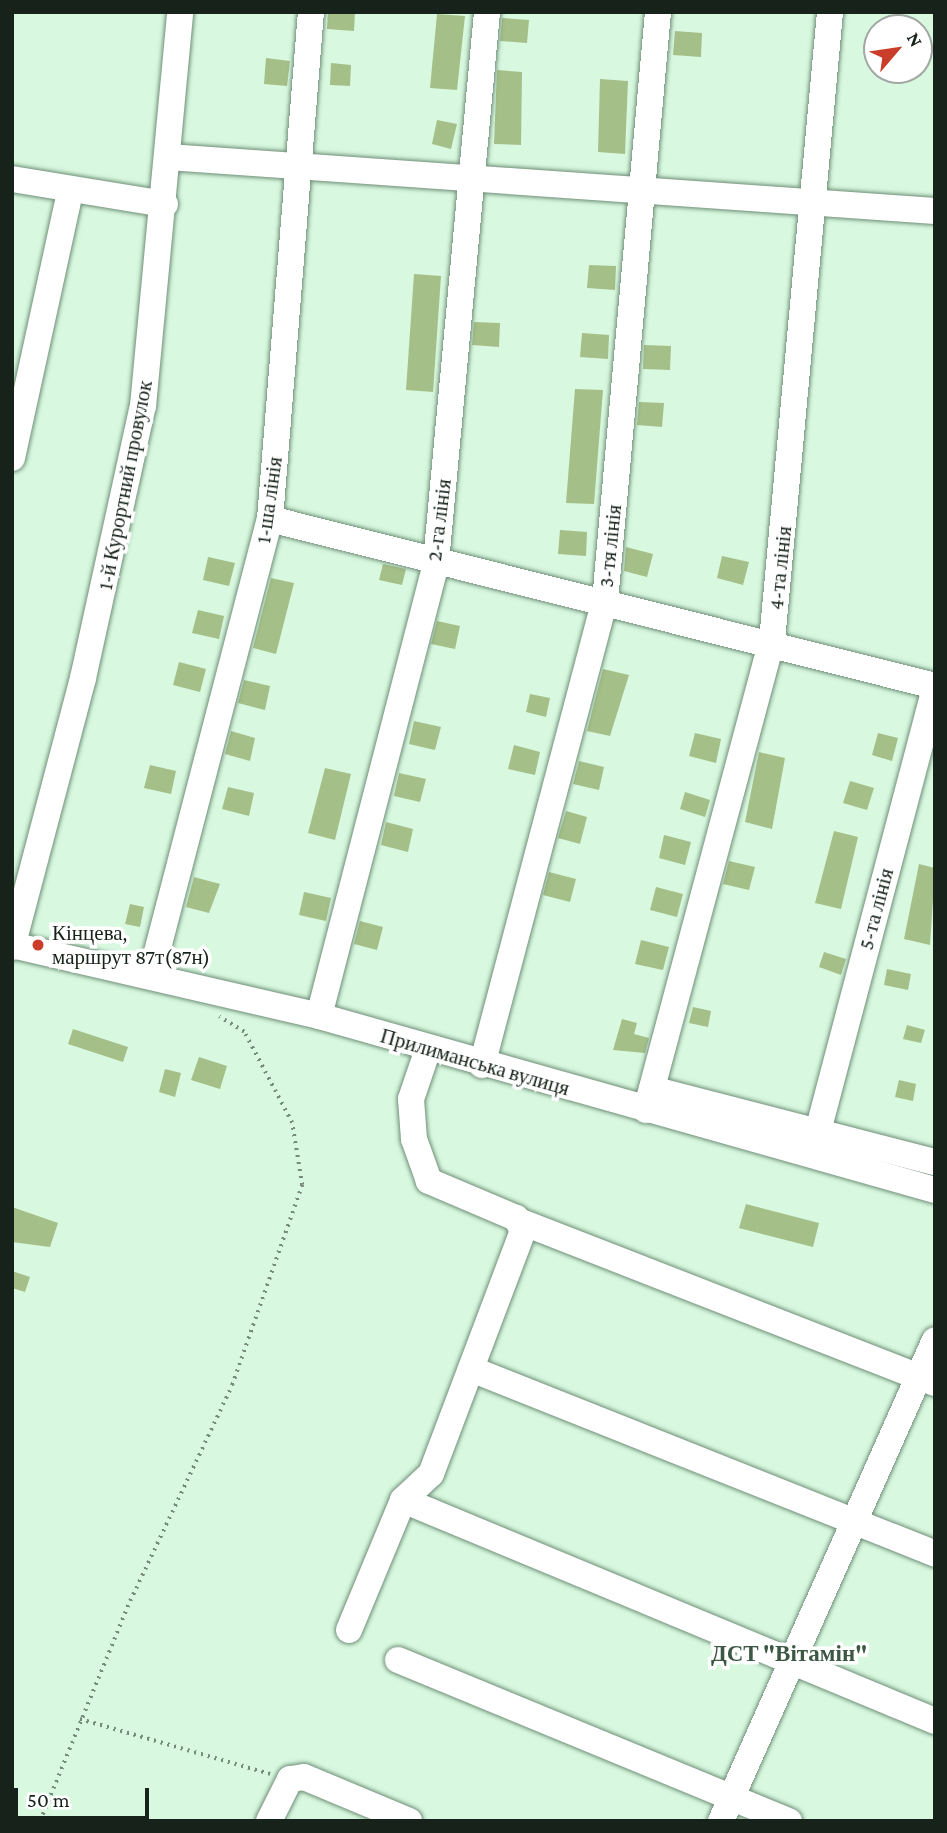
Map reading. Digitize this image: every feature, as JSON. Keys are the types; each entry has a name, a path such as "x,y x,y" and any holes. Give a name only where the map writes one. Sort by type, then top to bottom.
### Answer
{"street":[{"name":"1-й Курортний провулок","path":"12,946 120,525 143,406 180,12"},
{"name":"1-ша лінія","path":"151,975 270,519 312,12"},
{"name":"2-га лінія","path":"319,1016 436,562 474,179 487,12"},
{"name":"3-тя лінія","path":"482,1065 605,601 646,190 658,12"},
{"name":"4-та лінія","path":"649,1099 772,641 816,204 830,12"},
{"path":"168,157 935,211"},
{"path":"12,180 164,204"},
{"path":"12,458 69,191"},
{"path":"270,519 436,562 772,641 935,687"},
{"name":"5-та лінія","path":"818,1131 935,687"},
{"name":"Прилиманська вулиця","path":"12,946 151,975 319,1016 482,1065 649,1099 935,1191"},
{"path":"428,1049 411,1099 414,1139 429,1181 519,1221 928,1380"},
{"path":"649,1099 818,1131 935,1163"},
{"path":"349,1630 404,1500 431,1474 523,1231 519,1221"},
{"path":"721,1821 858,1520 928,1380 935,1340"},
{"path":"471,1369 858,1520 935,1555"},
{"path":"404,1500 796,1659 935,1721"},
{"path":"398,1660 789,1821"},
{"path":"269,1821 290,1779 304,1777 409,1821"}],"path":[{"path":"40,1821 80,1719 232,1385 302,1185 292,1122 244,1032 209,1011"},
{"path":"80,1719 290,1779"}],"building":[{"path":"328,12 355,12 354,31 327,29"},
{"path":"437,14 465,16 457,90 430,88"},
{"path":"502,18 529,20 527,43 500,41"},
{"path":"675,31 702,33 701,57 673,55"},
{"path":"266,58 290,61 287,86 264,84"},
{"path":"331,63 351,65 350,86 330,85"},
{"path":"497,70 522,72 521,145 494,144"},
{"path":"600,79 628,81 625,154 598,152"},
{"path":"437,120 457,124 451,149 432,144"},
{"path":"589,265 616,266 615,290 587,288"},
{"path":"414,274 441,276 433,392 406,390"},
{"path":"474,322 500,323 499,347 472,345"},
{"path":"582,333 609,335 608,359 580,357"},
{"path":"644,345 671,346 670,370 643,369"},
{"path":"575,389 603,390 594,504 566,503"},
{"path":"639,402 664,403 662,427 637,425"},
{"path":"560,530 587,532 586,556 558,554"},
{"path":"626,547 653,554 647,577 624,571"},
{"path":"722,556 749,562 743,585 717,578"},
{"path":"208,557 235,563 229,586 203,580"},
{"path":"383,564 406,569 402,585 379,580"},
{"path":"271,578 294,583 276,654 253,648"},
{"path":"198,610 224,616 219,639 192,633"},
{"path":"437,621 460,626 455,649 431,644"},
{"path":"179,662 206,669 200,692 173,685"},
{"path":"603,669 629,675 610,736 587,731"},
{"path":"244,680 270,686 265,710 238,703"},
{"path":"530,694 550,698 546,717 526,712"},
{"path":"414,721 441,727 435,750 409,744"},
{"path":"231,731 255,738 250,761 225,754"},
{"path":"695,733 721,739 716,763 689,756"},
{"path":"878,733 898,738 892,761 872,755"},
{"path":"514,745 540,752 535,775 508,769"},
{"path":"759,752 785,758 772,829 745,822"},
{"path":"579,761 604,767 599,790 573,784"},
{"path":"150,765 176,771 171,794 144,788"},
{"path":"325,768 351,774 335,840 308,833"},
{"path":"399,773 426,779 420,802 394,796"},
{"path":"850,781 874,788 867,810 843,803"},
{"path":"228,787 254,793 249,816 222,809"},
{"path":"685,792 710,800 705,817 680,809"},
{"path":"566,811 587,817 580,844 558,838"},
{"path":"386,822 413,829 408,852 381,845"},
{"path":"834,831 858,837 841,909 815,903"},
{"path":"664,835 691,842 685,865 659,858"},
{"path":"729,861 755,867 749,890 723,884"},
{"path":"919,864 935,868 930,945 904,939"},
{"path":"549,872 576,879 570,902 543,895"},
{"path":"194,877 220,884 209,913 186,907"},
{"path":"656,887 683,894 677,917 650,910"},
{"path":"304,892 331,898 326,921 299,915"},
{"path":"130,904 144,907 140,927 125,924"},
{"path":"360,921 383,927 377,950 354,944"},
{"path":"641,940 669,947 663,970 635,964"},
{"path":"824,952 846,959 841,975 819,967"},
{"path":"887,969 911,974 908,990 884,985"},
{"path":"693,1007 711,1011 708,1027 689,1023"},
{"path":"622,1019 637,1023 634,1034 649,1038 645,1053 613,1050"},
{"path":"907,1025 925,1030 921,1043 903,1039"},
{"path":"73,1029 128,1047 123,1062 68,1044"},
{"path":"199,1057 227,1066 220,1089 191,1080"},
{"path":"165,1069 181,1073 175,1097 159,1092"},
{"path":"899,1080 916,1084 913,1101 895,1097"},
{"path":"746,1204 819,1223 813,1247 739,1228"},
{"path":"12,1207 58,1223 50,1247 12,1242"},
{"path":"12,1271 30,1277 25,1292 12,1288"}],"place":[{"name":"Кінцева, маршрут 87т(87н)","path":"38,945"}],"district":[{"name":"ДСТ \"Вітамін\"","path":"789,1653"}]}
